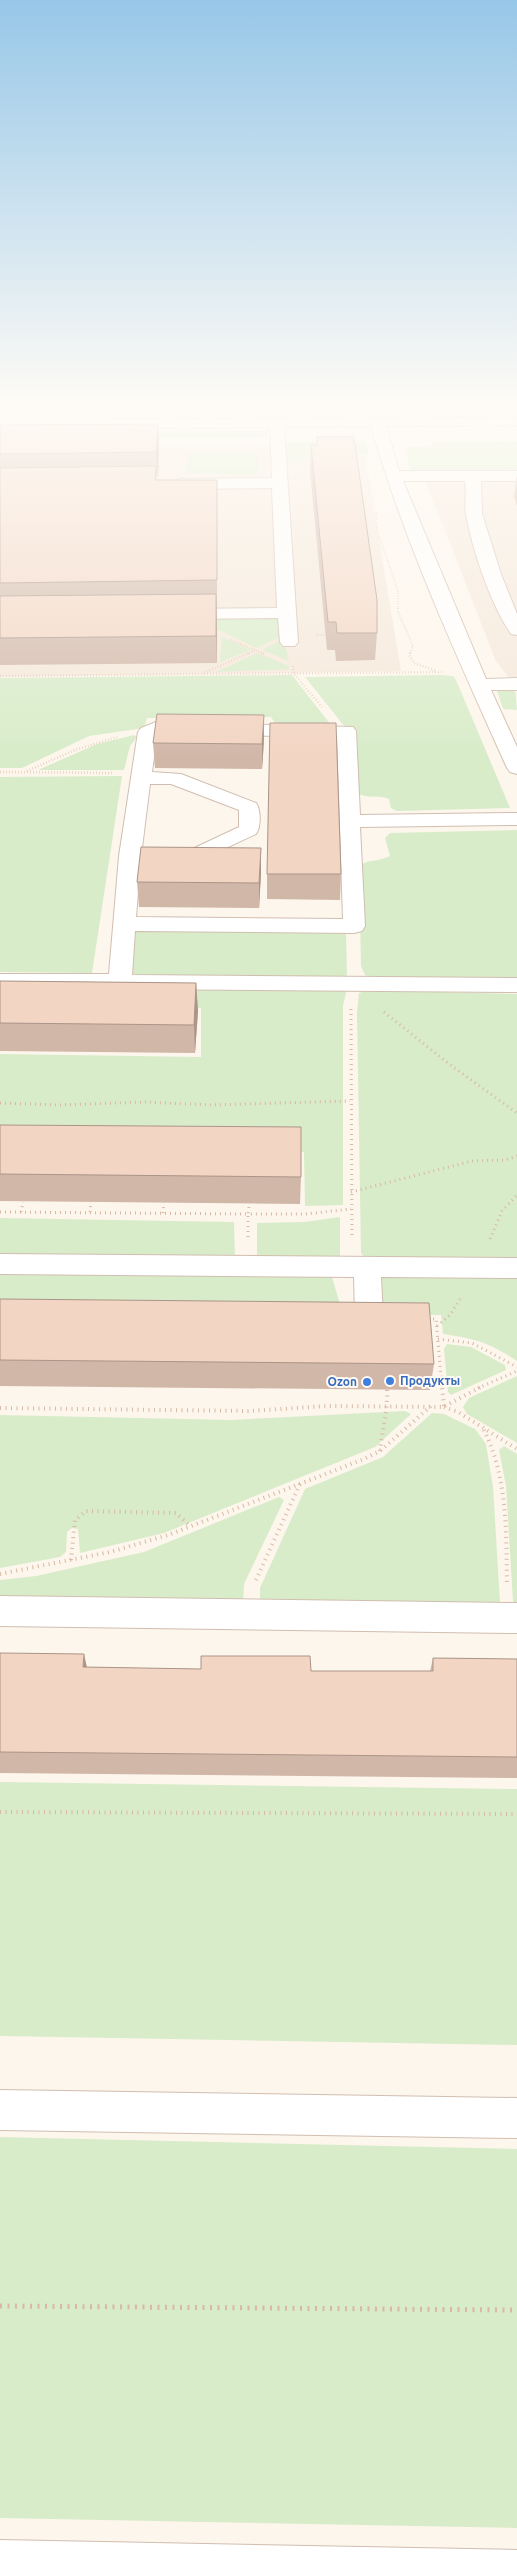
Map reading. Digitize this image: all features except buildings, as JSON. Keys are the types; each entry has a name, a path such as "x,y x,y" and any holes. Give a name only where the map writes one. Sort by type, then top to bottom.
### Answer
{"street":[{"path":"282,519 289,639"},
{"path":"411,519 476,678 517,768"},
{"path":"476,519 507,614 517,630"},
{"path":"158,614 286,613"},
{"path":"177,634 178,614"},
{"path":"206,614 206,634"},
{"path":"476,678 517,684"},
{"path":"120,982 125,924 146,862 141,776 148,732 156,728 346,731 354,926 125,924"},
{"path":"141,776 174,778 249,807 249,830 177,863 146,862"},
{"path":"350,821 517,819"},
{"path":"0,981 120,982 354,989 517,985"},
{"path":"0,1264 517,1268"},
{"path":"360,1268 369,1318"},
{"path":"0,1611 513,1618"},
{"path":"0,2110 517,2118"},
{"path":"0,2563 517,2573"}],"path":[{"path":"377,519 377,530 398,591 398,612 413,646 409,655 414,663 425,669 476,678"},
{"path":"206,634 219,634 265,654"},
{"path":"201,674 256,650 289,639"},
{"path":"0,676 441,672"},
{"path":"441,672 447,680"},
{"path":"294,674 341,731"},
{"path":"24,772 96,742 148,732"},
{"path":"0,772 141,776"},
{"path":"360,1268 351,1209 350,1013 354,989 517,1113"},
{"path":"0,1103 59,1105 145,1102 210,1105 350,1101"},
{"path":"351,1192 472,1161 505,1160 517,1156"},
{"path":"21,1212 23,1202"},
{"path":"90,1212 91,1202"},
{"path":"164,1203 164,1213"},
{"path":"247,1267 249,1207"},
{"path":"0,1212 305,1214 351,1209"},
{"path":"369,1318 436,1319 444,1407"},
{"path":"438,1339 472,1343 517,1367"},
{"path":"444,1407 517,1371"},
{"path":"380,1451 384,1434 384,1418 388,1406 387,1390"},
{"path":"0,1408 248,1411 328,1406 444,1407 458,1412 517,1449"},
{"path":"0,1574 71,1560 152,1540 300,1484 380,1451 431,1406"},
{"path":"484,1430 491,1442 501,1484 513,1618"},
{"path":"250,1614 252,1590 300,1484"},
{"path":"71,1560 75,1520 86,1511 176,1513 190,1526"},
{"path":"0,1812 517,1814"},
{"path":"0,2306 517,2310"}],"shaded area":[{"path":"0,519 376,519 401,671 0,677"},
{"path":"440,519 517,519 517,689 496,661"}],"green space":[{"path":"283,615 285,635 256,648 221,631 210,631 211,616"},
{"path":"222,637 251,650 220,662"},
{"path":"280,641 285,644 289,661 262,650"},
{"path":"257,653 289,666 289,669 216,672"},
{"path":"292,675 334,729 278,727 271,717 147,718 144,728 89,736 22,768 0,768 0,678"},
{"path":"453,676 456,680 510,808 397,811 391,808 389,799 364,796 355,792 345,727 305,677"},
{"path":"515,687 517,710 503,709 496,688"},
{"path":"134,735 137,737 130,746 124,770 38,770 97,744"},
{"path":"122,776 92,973 0,972 0,777"},
{"path":"517,830 517,979 371,978 365,975 361,966 359,866 366,862 390,856 385,838 390,833"},
{"path":"138,928 341,930 346,933 347,975 341,979 139,976 132,973 133,935"},
{"path":"141,984 347,988 343,1006 343,1205 305,1206 304,1152 0,1150 0,1054 201,1057 201,1008 139,1007"},
{"path":"369,990 517,994 517,1261 367,1261 361,1253 357,1013 359,993"},
{"path":"340,1217 340,1262 257,1262 257,1223 304,1222"},
{"path":"0,1218 234,1222 235,1259 0,1257"},
{"path":"0,1270 331,1274 342,1311 0,1308"},
{"path":"373,1273 517,1276 517,1361 482,1342 443,1334 441,1315 376,1314"},
{"path":"447,1344 471,1347 505,1365 506,1370 451,1395 448,1392 444,1349"},
{"path":"517,1376 517,1443 467,1414 463,1407 469,1398"},
{"path":"405,1411 411,1414 375,1447 164,1533 80,1553 78,1529 72,1528 67,1532 66,1552 60,1557 0,1568 0,1415 232,1420"},
{"path":"432,1413 444,1414 475,1429 486,1444 493,1487 500,1602 492,1610 260,1602 260,1588 305,1489 383,1457"},
{"path":"504,1446 517,1454 517,1609 513,1601 506,1486 499,1450"},
{"path":"279,1497 284,1500 244,1584 243,1603 0,1605 0,1580 36,1576 144,1552"},
{"path":"0,1782 517,1789 517,2045 0,2036"},
{"path":"0,2137 517,2149 517,2528 0,2518"}],"place":[{"name":"Продукты","path":"390,1381"},
{"name":"Ozon","path":"367,1382"}]}
